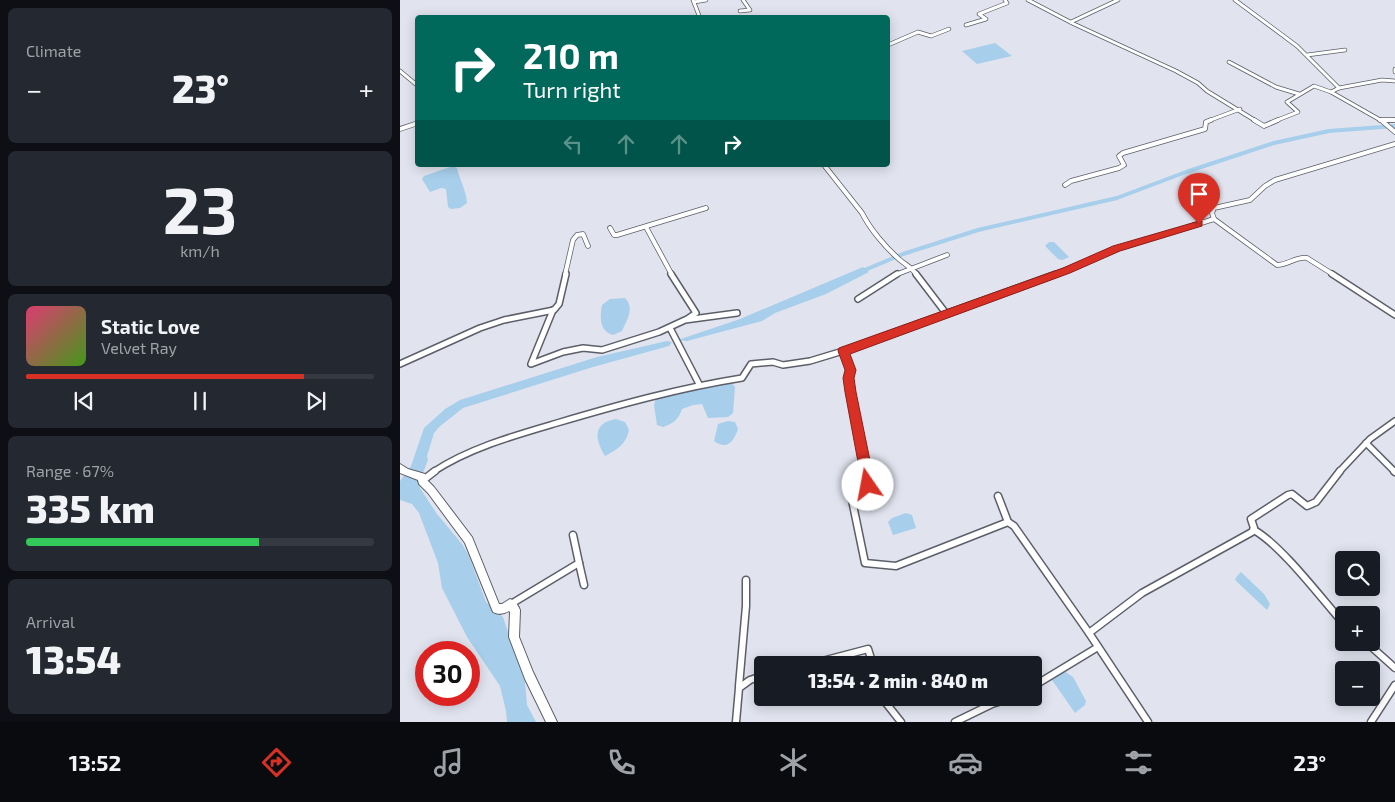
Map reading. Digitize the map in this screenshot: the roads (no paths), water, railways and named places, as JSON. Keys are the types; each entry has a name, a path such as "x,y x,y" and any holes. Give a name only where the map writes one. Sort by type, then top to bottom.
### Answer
{"street":[{"path":"699,15 694,1 706,0"},
{"path":"740,11 750,10 743,0"},
{"path":"966,25 986,19 979,14 999,8 1007,3 1006,0"},
{"path":"1028,0 1176,71 1240,109 1264,126 1298,112 1287,102 1312,86 1332,92 1383,122 1394,131"},
{"path":"1071,22 1118,0"},
{"path":"1235,0 1307,55 1339,88"},
{"path":"890,44 918,32 931,36 949,29"},
{"path":"1307,55 1345,50"},
{"path":"1229,62 1276,87 1299,94"},
{"path":"400,71 415,84"},
{"path":"1332,92 1339,88 1382,80 1395,81"},
{"path":"1065,185 1071,181 1119,168 1124,165 1119,156 1123,153 1205,128 1206,122 1240,109"},
{"path":"1383,122 1395,120"},
{"path":"400,129 415,125"},
{"path":"1395,144 1275,180 1250,200 1214,208 1212,213 1214,219 1276,265 1284,265 1302,257 1306,258 1395,315"},
{"path":"826,167 862,212 866,221 893,253 912,268 945,312"},
{"path":"610,228 614,235 617,235 706,208"},
{"path":"422,479 442,465 516,435 620,406 628,400 637,400 699,384 742,378 751,364 773,362 788,364 810,361 843,351 1067,270 1117,249 1214,219"},
{"path":"588,246 584,234 577,235 573,240 562,282 559,304 553,310 531,364 563,352 583,348 602,350 670,328 696,313 674,282 646,227"},
{"path":"858,299 897,274 947,255"},
{"path":"400,364 480,328 504,320 553,310"},
{"path":"685,320 737,313"},
{"path":"670,328 699,384"},
{"path":"843,351 850,370 848,378 868,485 854,492 852,500 865,563 896,566 1008,522"},
{"path":"1335,614 1294,567 1262,535 1254,530 1251,519 1292,494 1307,506 1310,506 1346,462 1395,421"},
{"path":"1366,444 1395,472"},
{"path":"403,470 422,479 469,540 496,609 510,604 579,563"},
{"path":"998,496 1008,522 1014,526 1089,632 1148,722"},
{"path":"1089,632 1142,593 1254,530"},
{"path":"573,535 584,585"},
{"path":"738,720 740,659 747,599 746,580"},
{"path":"510,604 515,610 514,636 529,675 552,722"},
{"path":"1042,681 1098,647"},
{"path":"841,656 868,649 870,656"},
{"path":"1376,651 1395,668"},
{"path":"740,686 754,679"},
{"path":"1371,722 1395,686"},
{"path":"888,706 901,722"},
{"path":"955,722 988,706"}],"water":[{"path":"995,43 1012,56 977,64 962,51"},
{"path":"450,167 457,168 467,203 460,208 451,209 448,207 446,189 441,188 430,192 422,179 424,176"},
{"path":"1049,242 1054,242 1069,257 1062,260 1058,259 1045,246"},
{"path":"863,267 869,272 826,294 775,313 762,321 687,341 678,340 740,319"},
{"path":"625,298 630,310 622,331 613,335 608,333 603,327 601,319 602,305 610,299"},
{"path":"667,341 672,342 669,346 593,367 463,408 434,433 427,456 428,460 419,483 420,488 437,514 462,544 469,556 486,602 503,617 525,682 527,705 536,722 507,722 500,686 480,656 480,641 470,641 442,588 438,563 419,513 412,504 400,500 400,481 411,466 424,428 445,409 460,400 597,357"},
{"path":"730,381 735,387 733,413 728,417 708,418 702,404 693,405 682,409 675,421 670,424 663,427 657,425 654,405 656,398"},
{"path":"616,419 625,422 629,430 628,435 621,446 605,456 599,443 598,432 603,424"},
{"path":"728,421 735,422 738,429 732,441 726,445 719,444 714,441 718,424"},
{"path":"906,513 912,515 916,528 893,535 888,522 892,518"},
{"path":"1241,572 1264,594 1270,604 1267,610 1235,580"},
{"path":"1064,671 1073,677 1086,701 1085,705 1075,713 1052,680 1054,674"}],"waterway":[{"path":"860,272 903,254 978,230 1117,198 1186,172 1274,143 1329,131 1395,126"}]}
